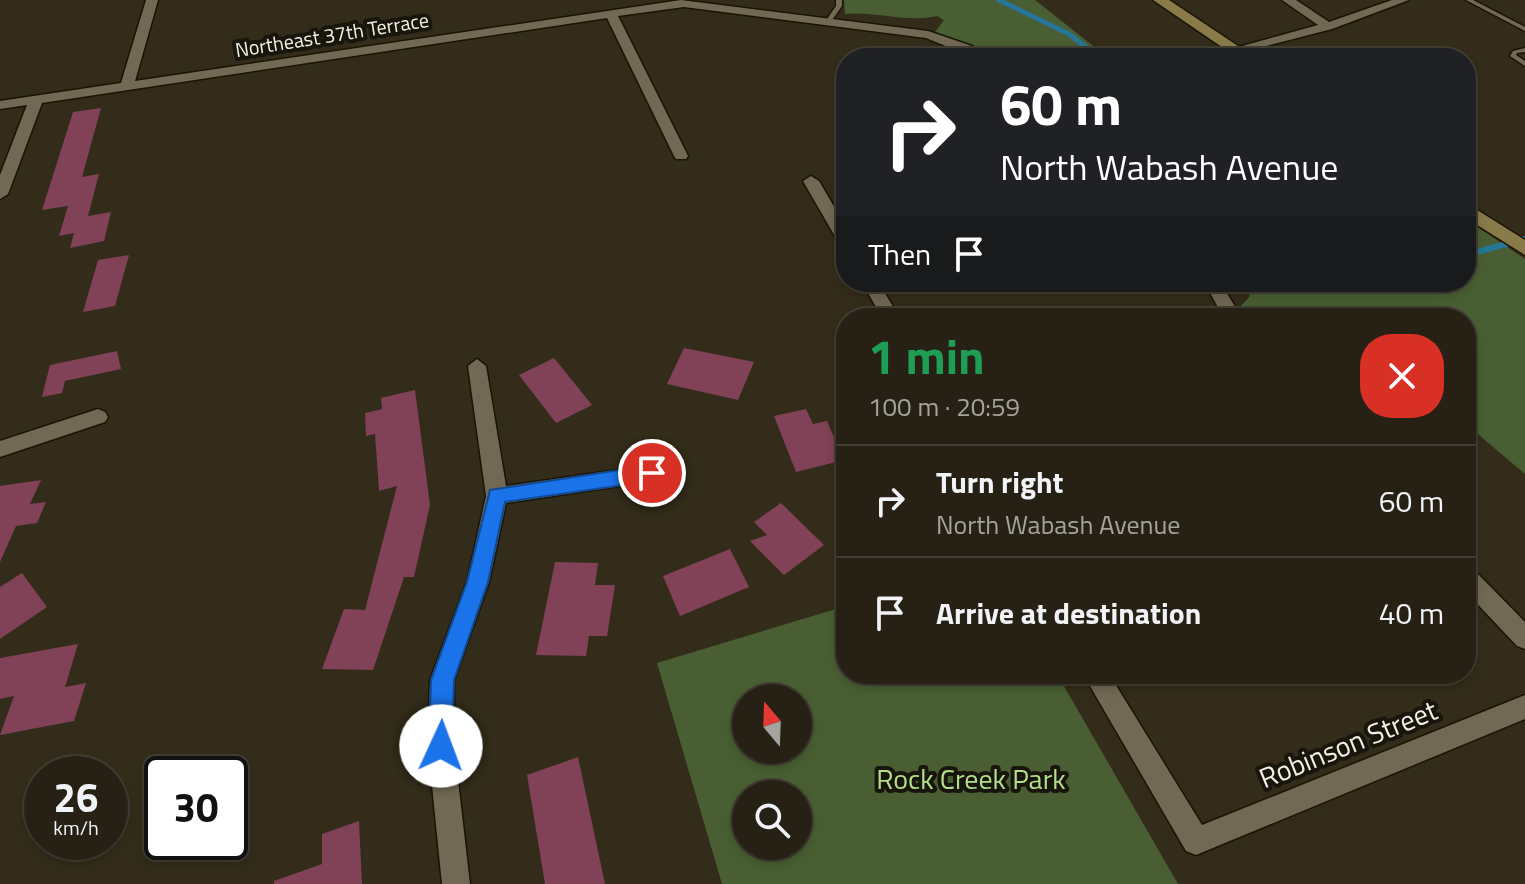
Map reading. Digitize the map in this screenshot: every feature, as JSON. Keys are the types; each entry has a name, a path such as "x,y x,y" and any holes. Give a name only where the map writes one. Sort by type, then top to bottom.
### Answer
{"street":[{"path":"127,86 152,0"},
{"path":"1160,0 1232,48"},
{"path":"1288,0 1328,26"},
{"path":"1264,48 1403,0"},
{"name":"Northeast 37th Terrace","path":"0,105 684,2 928,35 964,48"},
{"path":"610,13 681,156"},
{"path":"0,194 36,100"},
{"path":"811,181 836,224"},
{"path":"1476,216 1525,249"},
{"path":"456,884 441,746 442,680 478,582 497,496 477,366"},
{"path":"0,449 98,417"},
{"path":"497,496 652,473"},
{"path":"1476,587 1525,638"},
{"name":"Robinson Street","path":"1101,684 1196,841 1525,707"}],"lane":[{"path":"828,22 839,6 839,0"},
{"path":"1469,0 1524,28"},
{"path":"1525,50 1515,52 1513,56 1525,64"}],"green space":[{"path":"844,0 1035,0 1096,48 977,48 935,32 944,20 937,16 914,18 845,14"},
{"path":"1476,226 1525,259 1525,474 1476,432 1476,308 1239,308 1250,296 1248,292 1476,292"},
{"name":"Rock Creek Park","path":"836,609 836,684 1063,684 1178,884 722,884 657,663"}],"building":[{"path":"101,108 82,177 99,174 88,216 111,212 104,241 70,248 74,233 59,236 68,206 42,210 73,112"},
{"path":"129,255 115,306 83,312 98,260"},
{"path":"684,348 754,362 738,400 667,384"},
{"path":"117,351 121,369 65,381 62,393 42,397 50,365"},
{"path":"554,358 592,405 556,423 519,375"},
{"path":"415,390 430,505 414,577 404,577 373,670 322,669 344,609 365,610 397,486 379,491 375,434 366,436 365,413 382,409 381,398"},
{"path":"806,409 813,424 827,421 836,442 836,462 796,472 774,416"},
{"path":"41,480 30,504 46,502 37,523 16,526 0,562 0,486"},
{"path":"781,503 824,545 784,575 750,541 767,535 754,522"},
{"path":"730,549 749,587 680,616 663,576"},
{"path":"555,562 598,563 595,585 615,585 607,636 589,636 586,656 536,655"},
{"path":"22,573 47,607 0,639 0,587"},
{"path":"78,644 65,687 86,683 74,721 0,735 14,696 0,699 0,658"},
{"path":"578,757 605,884 545,884 527,775"},
{"path":"359,821 362,884 274,884 274,881 322,864 322,834"}],"waterway":[{"path":"999,0 1069,34 1087,48"},
{"path":"1476,252 1525,239"}],"route":[{"path":"441,746 442,680 478,582 497,496 652,473"}]}
